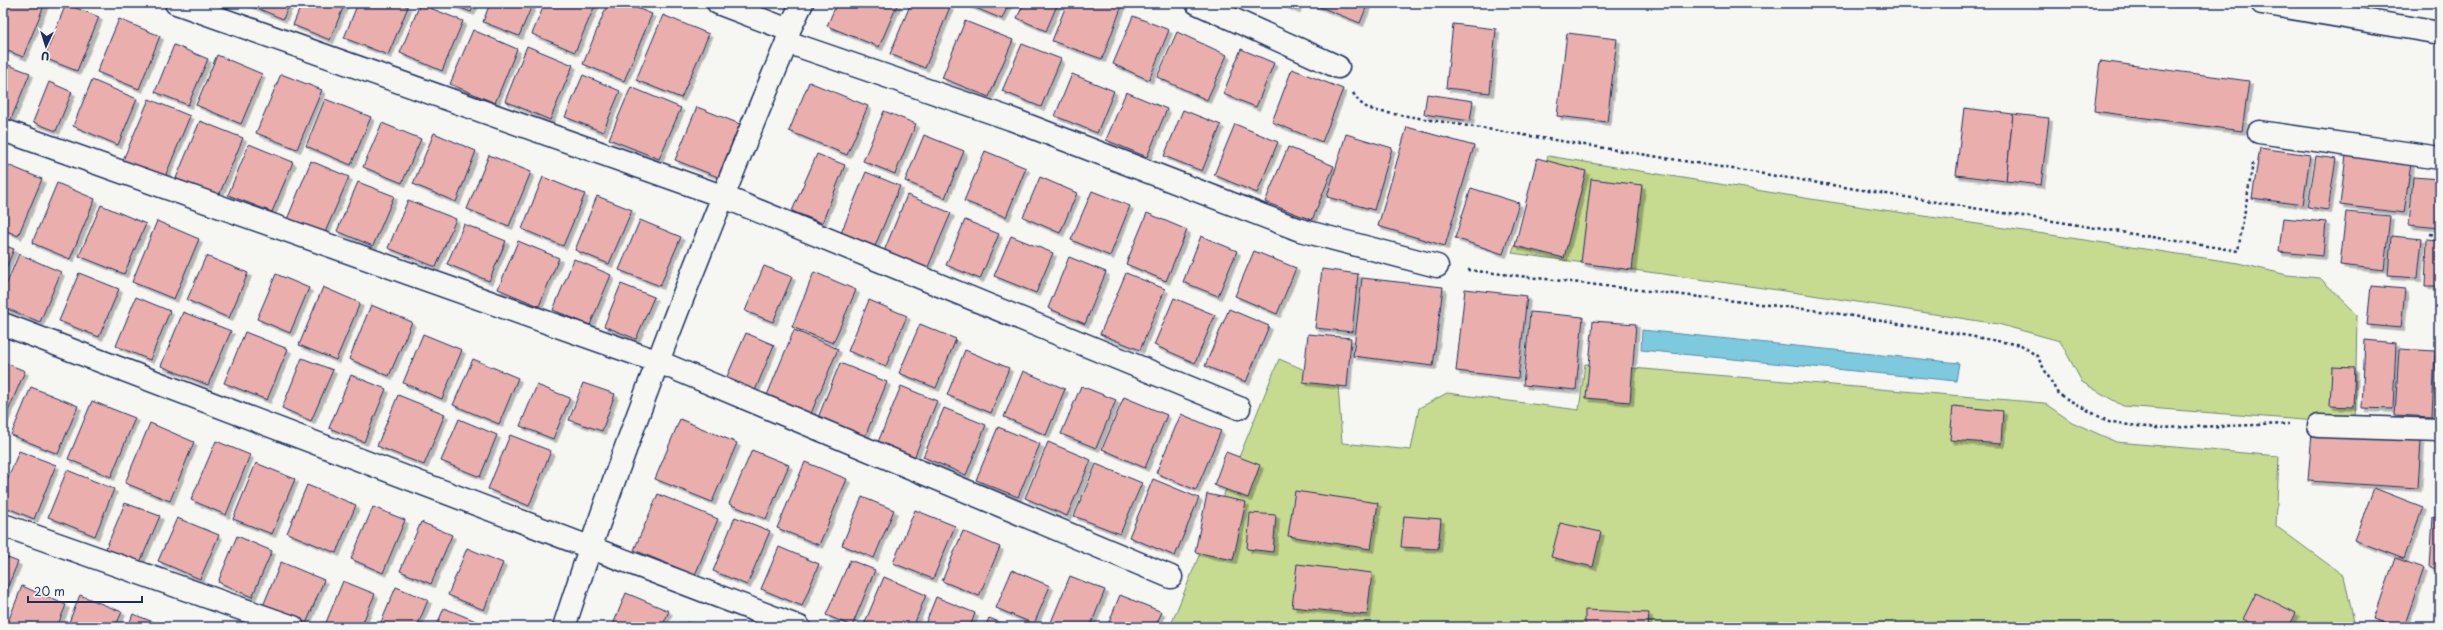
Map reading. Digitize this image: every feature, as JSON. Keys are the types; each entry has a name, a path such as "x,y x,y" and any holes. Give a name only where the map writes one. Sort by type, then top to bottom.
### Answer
{"street":[{"path":"176,3 722,196 1239,408"},
{"path":"718,3 788,36 1011,119 1300,230 1437,266"},
{"path":"564,627 590,546 722,196 802,3"},
{"path":"1197,3 1338,67"},
{"path":"2262,3 2440,33"},
{"path":"3,130 659,362 1171,577"},
{"path":"2259,132 2440,158"},
{"path":"3,324 590,546 799,627"},
{"path":"2319,426 2440,430"},
{"path":"3,525 293,627"}],"path":[{"path":"1338,67 1360,104 1374,110 2238,251 2259,132"},
{"path":"2430,234 2440,236"},
{"path":"1437,266 1829,312 2021,345 2037,356 2058,394 2111,422 2156,428 2272,423 2319,426"}],"green space":[{"path":"1548,156 1817,200 2238,263 2287,275 2320,278 2357,314 2355,424 2123,406 2082,382 2060,341 1998,324 1806,294 1512,253"},
{"path":"1279,359 1338,384 1342,443 1411,450 1419,408 1447,393 1579,410 1585,364 2044,403 2072,422 2116,442 2279,456 2276,526 2344,576 2355,627 1170,627"}],"water":[{"path":"1642,330 1959,363 1956,381 1641,350"}],"building":[{"path":"5,3 45,3 23,57 3,49"},
{"path":"245,3 290,3 283,19"},
{"path":"302,3 345,3 330,40 293,25"},
{"path":"358,3 399,3 408,7 388,55 344,38"},
{"path":"448,3 475,3 471,12"},
{"path":"490,3 533,3 519,36 483,22"},
{"path":"545,3 596,3 575,52 532,34"},
{"path":"608,3 624,3 652,14 624,81 583,64"},
{"path":"837,3 898,3 879,47 827,26"},
{"path":"911,3 939,3 950,7 925,68 890,54"},
{"path":"964,3 1009,3 1002,19"},
{"path":"1024,3 1058,3 1046,31 1017,18"},
{"path":"1067,3 1123,3 1102,59 1052,41"},
{"path":"1279,3 1299,3 1296,10"},
{"path":"1310,3 1368,3 1360,23"},
{"path":"66,4 99,17 77,71 44,58"},
{"path":"420,4 463,21 442,71 400,53"},
{"path":"663,15 709,34 681,98 636,80"},
{"path":"1133,16 1169,30 1149,80 1113,64"},
{"path":"119,19 160,36 139,89 97,72"},
{"path":"965,21 1013,40 989,97 942,78"},
{"path":"1453,24 1496,29 1490,93 1446,88"},
{"path":"473,30 517,49 495,103 450,84"},
{"path":"1177,32 1227,55 1207,100 1157,77"},
{"path":"1567,33 1617,39 1607,122 1557,116"},
{"path":"1022,44 1061,59 1041,107 1002,91"},
{"path":"174,45 208,59 188,105 155,92"},
{"path":"527,46 573,65 550,120 505,101"},
{"path":"1241,49 1274,63 1256,107 1223,94"},
{"path":"217,55 262,74 241,124 196,105"},
{"path":"2100,61 2249,81 2242,131 2094,111"},
{"path":"3,63 30,73 7,129 3,127"},
{"path":"1292,69 1343,89 1322,142 1272,122"},
{"path":"281,74 322,90 297,149 256,133"},
{"path":"1072,74 1114,91 1097,133 1055,116"},
{"path":"583,75 620,91 603,132 565,117"},
{"path":"92,80 137,99 118,145 73,126"},
{"path":"49,82 72,92 56,131 33,122"},
{"path":"809,82 868,106 847,155 789,131"},
{"path":"631,87 681,108 659,159 609,139"},
{"path":"1126,92 1167,109 1147,157 1106,140"},
{"path":"1427,94 1473,101 1470,121 1424,114"},
{"path":"149,99 190,116 162,184 120,167"},
{"path":"325,99 371,117 351,165 306,146"},
{"path":"697,107 740,124 718,177 675,160"},
{"path":"1964,108 2013,114 2006,181 1956,175"},
{"path":"1183,110 1221,125 1202,171 1164,156"},
{"path":"884,111 916,124 895,174 863,161"},
{"path":"2013,114 2049,118 2041,185 2006,181"},
{"path":"200,121 243,138 217,200 174,183"},
{"path":"382,123 421,139 402,183 363,167"},
{"path":"1235,124 1278,142 1257,193 1214,175"},
{"path":"1407,127 1474,146 1445,246 1378,226"},
{"path":"434,133 476,151 456,202 413,184"},
{"path":"1346,134 1392,148 1374,210 1327,197"},
{"path":"924,135 964,151 945,198 905,181"},
{"path":"249,144 293,162 272,212 228,195"},
{"path":"1288,147 1334,166 1312,220 1265,202"},
{"path":"2260,148 2310,155 2303,205 2252,198"},
{"path":"985,151 1026,168 1006,217 964,201"},
{"path":"817,154 845,165 822,223 792,211"},
{"path":"489,155 531,172 509,226 467,209"},
{"path":"2346,155 2411,163 2404,213 2340,205"},
{"path":"2316,156 2336,159 2328,210 2308,207"},
{"path":"1537,158 1586,171 1564,258 1515,246"},
{"path":"311,161 349,177 323,237 286,222"},
{"path":"3,163 42,179 18,236 3,229"},
{"path":"866,172 900,186 875,246 841,233"},
{"path":"543,177 585,194 563,246 522,229"},
{"path":"1040,177 1077,193 1060,233 1023,217"},
{"path":"2413,177 2440,179 2440,228 2409,225"},
{"path":"1591,179 1642,185 1632,270 1581,263"},
{"path":"358,182 394,196 373,246 337,231"},
{"path":"57,183 95,199 70,259 32,243"},
{"path":"1471,188 1519,203 1503,254 1455,238"},
{"path":"1092,191 1130,206 1110,256 1071,240"},
{"path":"907,195 951,213 925,274 882,256"},
{"path":"597,196 632,210 609,264 575,250"},
{"path":"408,200 456,219 436,267 388,248"},
{"path":"101,205 146,224 124,274 79,256"},
{"path":"2346,212 2390,216 2384,270 2340,265"},
{"path":"1147,213 1187,230 1166,281 1126,264"},
{"path":"2283,218 2326,222 2323,256 2279,252"},
{"path":"640,220 681,237 660,286 619,270"},
{"path":"965,220 999,234 980,279 946,265"},
{"path":"157,221 199,239 174,299 132,282"},
{"path":"464,224 506,241 489,281 447,264"},
{"path":"1011,236 1053,253 1036,293 994,276"},
{"path":"1201,236 1237,251 1218,296 1183,282"},
{"path":"2391,236 2422,239 2418,278 2388,276"},
{"path":"2427,240 2440,241 2440,286 2425,286"},
{"path":"518,241 559,258 539,306 498,289"},
{"path":"3,245 14,249 3,275"},
{"path":"1254,251 1296,268 1277,314 1235,296"},
{"path":"19,254 61,272 40,322 3,307 3,292"},
{"path":"206,256 248,273 229,318 187,300"},
{"path":"1069,257 1106,272 1085,324 1048,308"},
{"path":"574,259 611,275 590,325 553,310"},
{"path":"764,266 792,277 773,322 745,311"},
{"path":"1322,269 1358,274 1352,332 1315,328"},
{"path":"814,272 856,290 833,343 792,327"},
{"path":"79,273 119,289 99,337 59,321"},
{"path":"1126,273 1165,289 1140,350 1100,334"},
{"path":"276,274 309,288 290,333 257,319"},
{"path":"1362,278 1443,287 1433,366 1353,356"},
{"path":"621,284 654,297 636,339 604,326"},
{"path":"2371,286 2405,289 2401,328 2367,325"},
{"path":"323,287 360,303 336,360 299,345"},
{"path":"1465,289 1527,296 1518,378 1456,371"},
{"path":"136,297 170,311 150,360 116,346"},
{"path":"1174,298 1215,315 1195,363 1154,345"},
{"path":"869,300 907,316 886,366 848,351"},
{"path":"371,305 412,322 389,376 349,359"},
{"path":"1229,309 1269,326 1246,382 1205,366"},
{"path":"183,312 231,331 208,385 161,366"},
{"path":"1530,312 1583,317 1576,390 1523,385"},
{"path":"1593,321 1636,324 1630,402 1586,398"},
{"path":"920,324 956,339 936,388 899,373"},
{"path":"794,330 838,349 807,423 763,405"},
{"path":"245,332 288,349 267,400 224,383"},
{"path":"746,333 774,345 754,393 725,381"},
{"path":"423,334 462,350 442,399 403,383"},
{"path":"1308,334 1351,338 1347,387 1303,382"},
{"path":"2365,340 2396,343 2393,409 2362,408"},
{"path":"2399,349 2435,351 2432,417 2395,415"},
{"path":"965,350 1009,368 991,413 947,395"},
{"path":"302,358 333,370 311,421 282,408"},
{"path":"473,359 518,378 499,424 453,405"},
{"path":"3,362 25,371 3,423"},
{"path":"840,363 887,382 864,439 817,420"},
{"path":"2332,367 2355,368 2353,407 2330,406"},
{"path":"1023,371 1065,389 1046,435 1004,417"},
{"path":"351,375 386,389 364,442 329,428"},
{"path":"583,383 615,394 602,431 569,420"},
{"path":"537,385 570,398 553,439 520,426"},
{"path":"901,386 937,401 912,463 876,447"},
{"path":"1081,386 1116,400 1096,448 1061,434"},
{"path":"31,387 78,406 58,454 11,435"},
{"path":"398,395 445,414 424,465 377,446"},
{"path":"1124,397 1167,415 1145,468 1102,449"},
{"path":"92,401 135,418 111,477 68,459"},
{"path":"1953,406 2003,411 2001,444 1950,440"},
{"path":"944,408 986,425 966,475 923,457"},
{"path":"1181,414 1221,431 1196,490 1156,473"},
{"path":"459,419 497,435 480,477 441,461"},
{"path":"680,419 737,443 712,502 655,479"},
{"path":"150,423 194,442 170,501 125,483"},
{"path":"998,427 1040,444 1018,497 976,480"},
{"path":"2312,432 2421,440 2418,488 2308,481"},
{"path":"510,435 551,451 529,506 488,489"},
{"path":"216,441 250,455 226,515 191,500"},
{"path":"1048,442 1091,460 1067,516 1025,498"},
{"path":"752,450 789,465 766,519 729,504"},
{"path":"19,451 56,465 34,519 3,506 3,491"},
{"path":"1226,452 1260,465 1248,498 1214,485"},
{"path":"805,462 847,479 819,545 777,528"},
{"path":"256,463 295,479 272,534 233,519"},
{"path":"1096,464 1142,483 1120,534 1074,516"},
{"path":"67,470 114,489 95,536 48,517"},
{"path":"1153,479 1199,498 1175,556 1129,537"},
{"path":"307,485 356,505 336,553 287,533"},
{"path":"2374,488 2423,507 2404,559 2354,540"},
{"path":"1295,491 1378,503 1371,549 1288,536"},
{"path":"658,494 718,519 695,575 634,550"},
{"path":"1207,494 1246,502 1233,560 1195,552"},
{"path":"862,497 894,510 874,558 842,545"},
{"path":"125,503 160,516 138,567 104,553"},
{"path":"373,507 405,520 383,573 351,559"},
{"path":"915,510 955,526 933,579 893,563"},
{"path":"1250,513 1276,515 1273,552 1247,549"},
{"path":"1404,516 1441,519 1438,549 1401,547"},
{"path":"735,517 770,531 747,585 713,571"},
{"path":"2433,517 2440,518 2440,568 2430,568"},
{"path":"177,518 219,535 200,579 158,561"},
{"path":"421,522 452,535 431,584 400,571"},
{"path":"1560,523 1601,532 1593,567 1551,557"},
{"path":"963,531 1000,547 979,596 942,581"},
{"path":"237,536 272,551 252,597 218,582"},
{"path":"779,547 819,564 802,606 761,589"},
{"path":"467,548 503,563 484,610 448,595"},
{"path":"3,556 18,562 3,598"},
{"path":"2395,558 2424,568 2404,627 2396,627 2374,619"},
{"path":"850,560 875,570 852,626 826,615"},
{"path":"281,562 324,580 306,624 263,606"},
{"path":"1297,564 1372,573 1367,615 1292,607"},
{"path":"1012,570 1050,586 1034,624 996,608"},
{"path":"1070,576 1105,590 1090,627 1049,627"},
{"path":"884,577 926,595 913,627 863,627"},
{"path":"343,581 375,594 361,627 331,627 325,625"},
{"path":"22,586 66,605 57,627 6,627"},
{"path":"396,587 428,600 417,627 379,627"},
{"path":"626,593 669,611 662,627 612,627"},
{"path":"2256,593 2296,613 2289,627 2259,627 2243,619"},
{"path":"80,595 122,612 115,627 67,627"},
{"path":"1120,595 1162,612 1155,627 1107,627"},
{"path":"936,597 975,613 970,627 924,627"},
{"path":"444,608 488,626 488,627 436,627"},
{"path":"1585,610 1649,613 1648,627 1585,627"},
{"path":"133,614 166,627 128,627"},
{"path":"989,618 1012,627 985,627"},
{"path":"687,622 699,627 685,627"}]}
